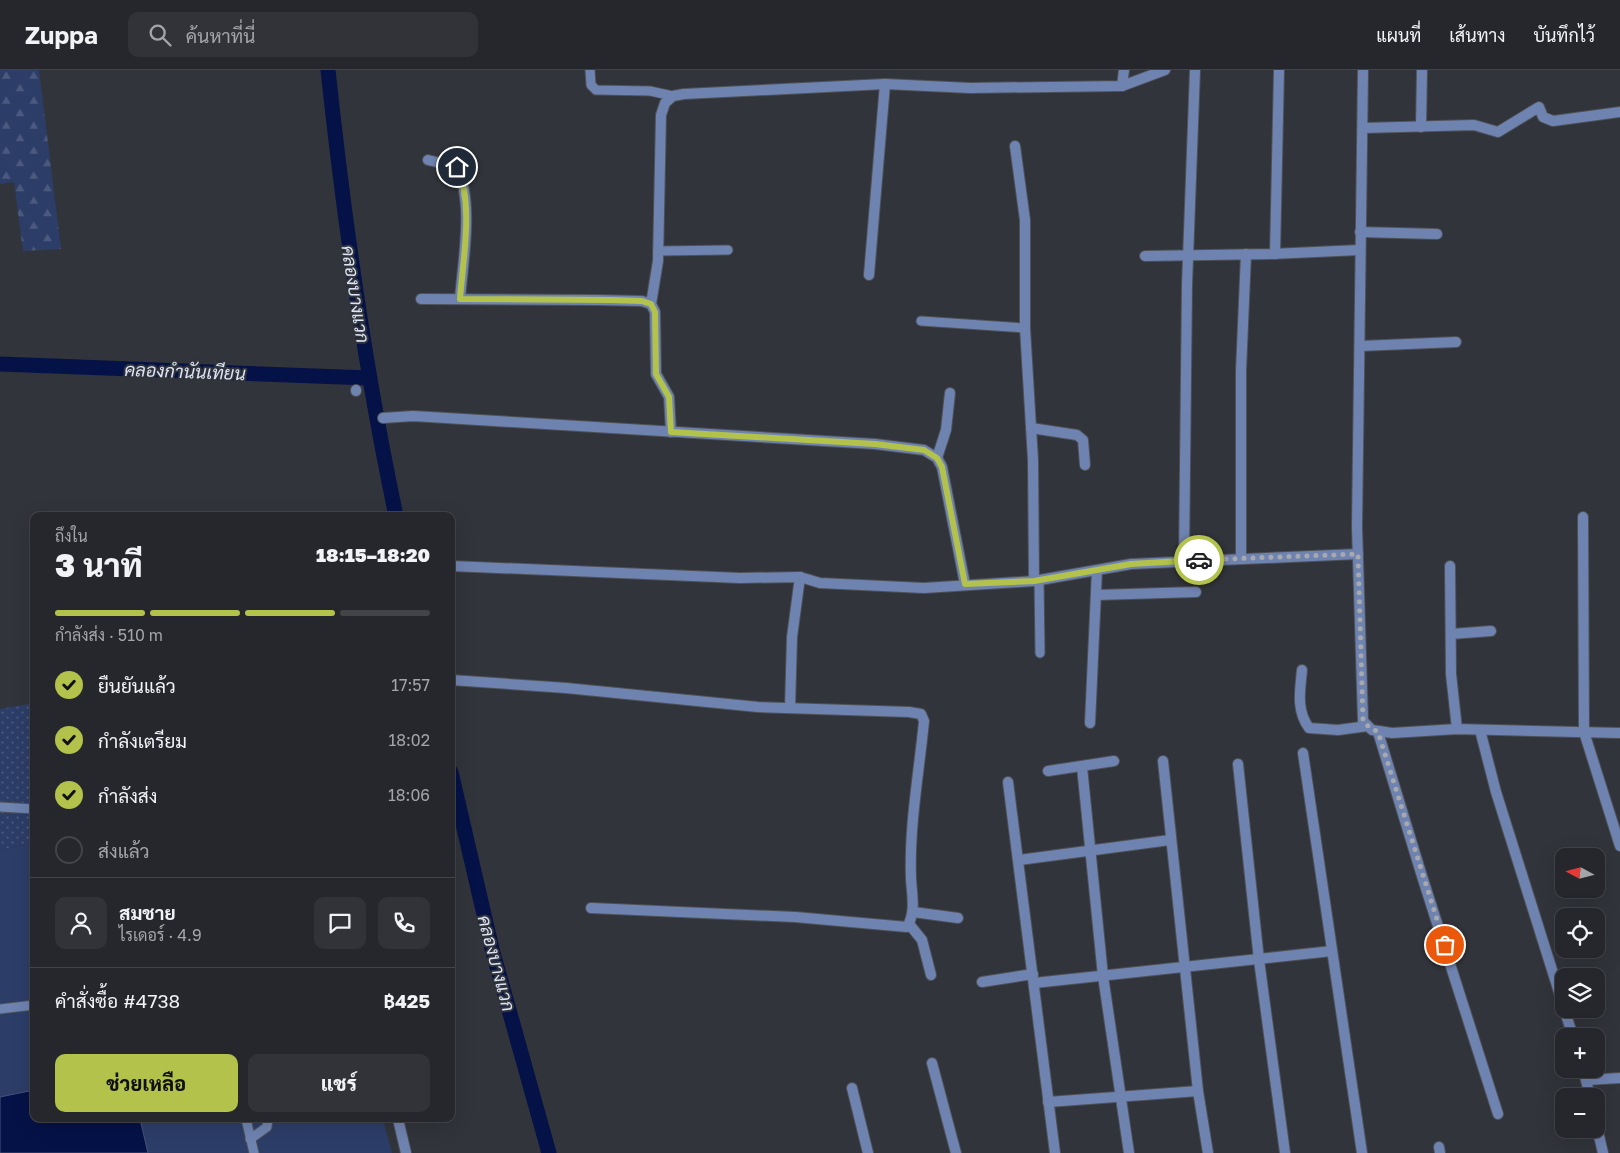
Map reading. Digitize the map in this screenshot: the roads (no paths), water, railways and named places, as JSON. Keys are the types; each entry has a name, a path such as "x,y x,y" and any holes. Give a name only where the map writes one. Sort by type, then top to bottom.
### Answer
{"street":[{"path":"1122,86 1124,70"},
{"path":"671,432 669,397 656,374 655,312 651,304 658,251 661,115 665,103 672,96 713,92 885,84 970,88 1122,86 1165,70"},
{"path":"1184,560 1188,254 1195,70"},
{"path":"1276,254 1279,70"},
{"path":"1363,70 1358,554 1363,721 1378,732 1392,733 1457,729 1538,729 1620,733"},
{"path":"1421,127 1422,70"},
{"path":"869,275 885,84"},
{"path":"1363,128 1474,125 1498,132 1538,107 1543,117 1553,121 1620,112"},
{"path":"1015,146 1025,220 1025,328 1031,428 1036,581"},
{"path":"428,160 457,167 464,181 466,199 460,299"},
{"path":"1360,232 1437,234"},
{"path":"1145,256 1276,254 1360,250"},
{"path":"1241,558 1241,371 1246,254"},
{"path":"421,299 642,301 651,304"},
{"path":"1360,346 1456,342"},
{"path":"937,458 946,430 950,393"},
{"path":"383,418 413,416 875,444 924,450 937,458 942,467 965,584"},
{"path":"1031,428 1077,435 1083,440 1084,465"},
{"path":"1583,517 1584,732 1620,846"},
{"path":"455,566 740,578 800,577 820,583 924,588 1036,581 1131,564 1184,560 1358,554"},
{"path":"1450,566 1451,674 1457,729"},
{"path":"1090,723 1098,570"},
{"path":"790,708 792,637 800,577"},
{"path":"1096,595 1196,592"},
{"path":"1451,634 1490,631"},
{"path":"1302,670 1299,707 1303,720 1309,728 1338,730 1368,726"},
{"path":"455,680 790,708 921,714 924,721 911,844 913,912 907,927 895,928 795,916 591,908"},
{"path":"1480,730 1496,792 1555,979"},
{"path":"1378,732 1415,855 1498,1114"},
{"path":"1303,752 1362,1153"},
{"path":"1048,771 1114,761"},
{"path":"1162,762 1198,1090 1208,1153"},
{"path":"1238,764 1259,960 1285,1153"},
{"path":"1082,767 1104,976 1130,1153"},
{"path":"1008,782 1055,1153"},
{"path":"1019,860 1091,852 1170,840"},
{"path":"913,912 958,918"},
{"path":"909,924 922,940 931,975"},
{"path":"982,982 1104,976 1332,951"},
{"path":"932,1063 956,1153"},
{"path":"1588,1088 1587,1080 1620,1078"},
{"path":"852,1088 868,1153"},
{"path":"1048,1102 1198,1090"},
{"path":"399,1122 406,1153"},
{"path":"1600,1138 1603,1153"}],"lane":[{"path":"590,70 591,85 596,90 650,91 672,96"},
{"path":"658,251 728,250"},
{"path":"921,322 1025,328"},
{"path":"1036,581 1040,653"},
{"path":"0,807 30,809"},
{"path":"0,1009 30,1005"},
{"path":"247,1122 254,1153"},
{"path":"250,1139 267,1127 268,1122"}],"waterway":[{"name":"คลองบางแวก","path":"328,70 356,294 395,512"},
{"name":"คลองกำนันเทียน","path":"0,364 369,378"},
{"name":"คลองบางแวก","path":"455,789 492,949 549,1153"}]}
